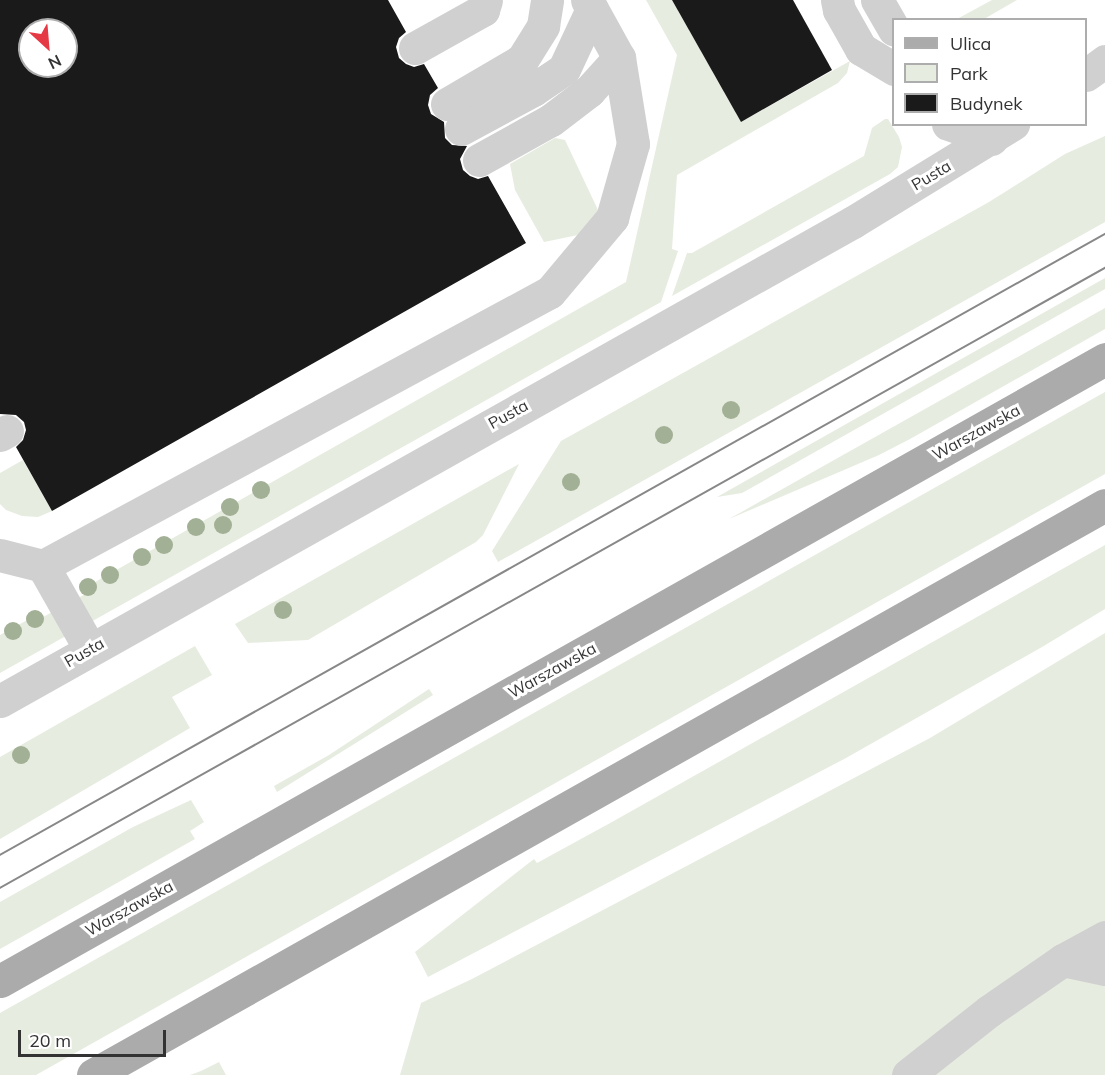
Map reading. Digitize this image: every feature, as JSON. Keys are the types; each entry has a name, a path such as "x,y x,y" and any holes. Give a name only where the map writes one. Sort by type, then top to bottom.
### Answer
{"main road":[{"name":"Warszawska","path":"0,981 1105,359"},
{"path":"93,1075 1105,505"}],"street":[{"path":"416,48 483,10 486,0"},
{"path":"547,0 543,26 522,60 454,117 533,90 564,69 590,4"},
{"path":"837,0 839,10 861,49 892,68"},
{"path":"877,0 892,26"},
{"path":"0,555 43,566 550,292 612,218 633,144 619,58 590,4"},
{"path":"478,160 550,120 589,91 619,58"},
{"path":"1087,74 1105,61"},
{"path":"962,126 1003,132"},
{"name":"Pusta","path":"0,700 853,222 1003,132"},
{"path":"43,566 90,649"},
{"path":"908,1075 989,1011 1063,960 1105,938"},
{"path":"1063,960 1105,969"}],"green space":[{"path":"646,0 672,0 741,122 850,61 847,73 838,83 677,175 672,249 678,251 661,302 0,673 0,635 31,618 34,622 91,591 88,586 626,282 677,55"},
{"path":"992,0 1017,0 986,18 959,18"},
{"path":"888,119 899,137 902,147 898,167 890,174 672,296 687,253 692,253 864,156 872,128"},
{"path":"1105,136 1105,222 498,562 492,551 561,441 989,202 1065,154"},
{"path":"555,138 565,140 598,210 583,234 544,242 515,190 510,164"},
{"path":"1105,278 1105,289 742,493 717,497"},
{"path":"1105,308 1105,329 910,439 879,455 729,519"},
{"path":"1105,392 1105,474 36,1075 0,1075 0,1013"},
{"path":"23,460 52,511 38,517 22,516 6,510 0,504 0,473"},
{"path":"519,464 483,535 476,542 308,640 248,643 235,624"},
{"path":"1105,545 1105,609 846,758 428,977 415,952 534,859 537,863 612,822"},
{"path":"1105,633 1105,1075 400,1075 421,1003 472,979 930,738"},
{"path":"195,646 212,675 172,697 190,728 0,839 0,757"},
{"path":"429,689 433,695 277,792 274,786 329,755"},
{"path":"191,800 204,822 190,831 195,839 0,949 0,902 133,827"},
{"path":"219,1062 226,1075 190,1075 201,1071"}],"building":[{"path":"0,0 388,0 406,32 399,38 396,47 399,58 414,67 424,64 438,88 430,95 428,105 431,114 444,122 445,138 452,145 467,146 460,159 463,170 478,179 488,176 526,243 52,511 16,447 23,440 26,430 24,422 16,415 0,414"},
{"path":"672,0 793,0 832,70 741,122"}],"tram line":[{"path":"0,855 1105,234"},
{"path":"0,888 1105,268"}]}
